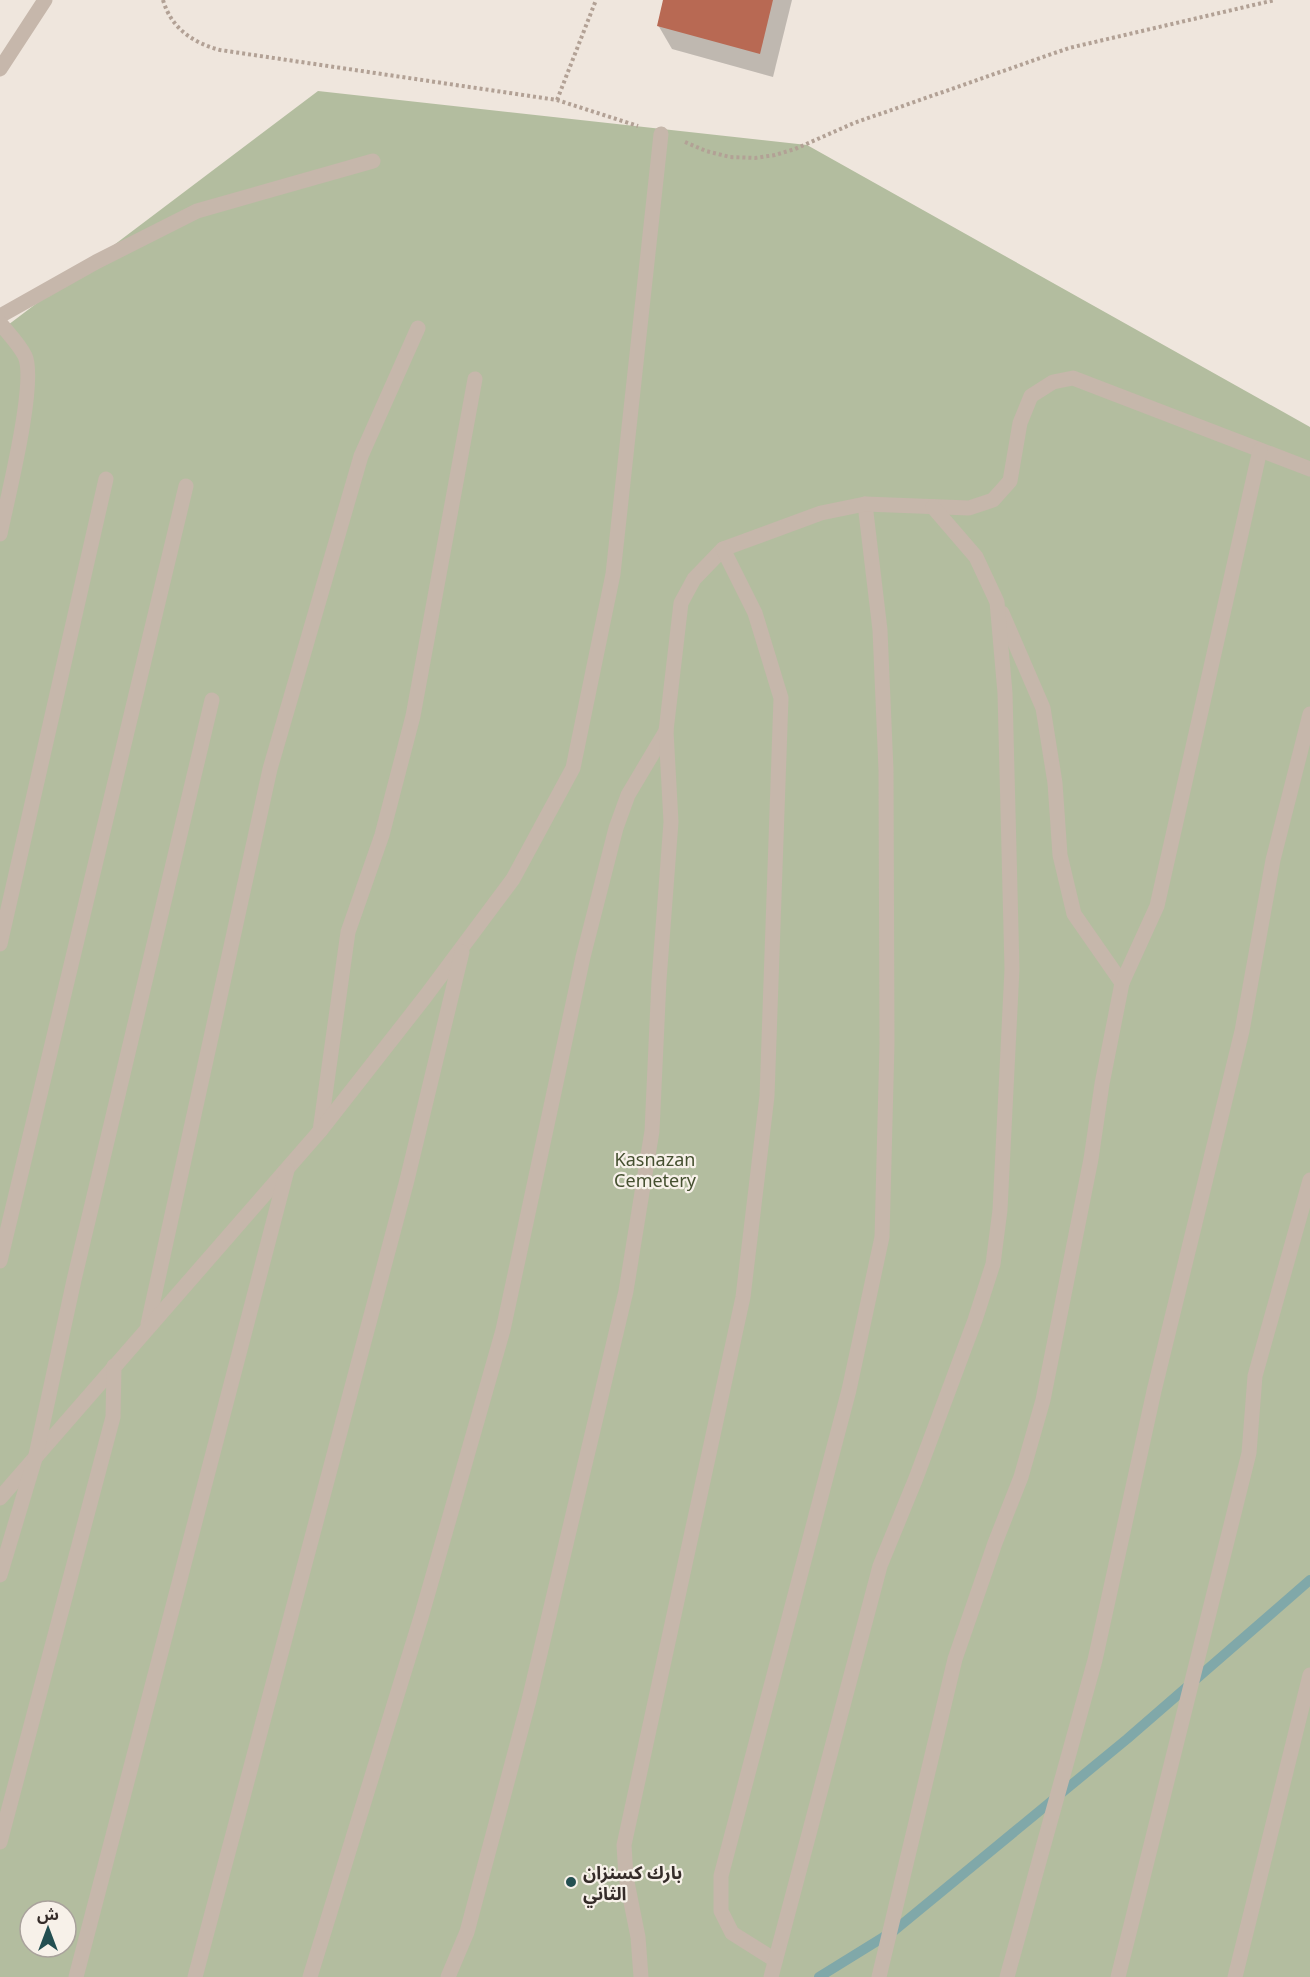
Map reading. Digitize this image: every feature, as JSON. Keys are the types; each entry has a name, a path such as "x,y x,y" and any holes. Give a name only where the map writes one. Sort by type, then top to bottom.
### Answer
{"street":[{"path":"0,69 45,0"},
{"path":"0,1498 320,1131 425,997 513,879 573,768 613,574 661,134"},
{"path":"0,316 96,262 197,210 373,161"},
{"path":"0,323 25,357 28,373 26,404 0,534"},
{"path":"147,1328 270,769 362,456 418,328"},
{"path":"448,1977 467,1932 529,1700 626,1291 652,1131 659,980 671,822 666,731 681,603 694,579 723,549 821,513 865,504 969,508 993,500 1010,481 1020,423 1031,396 1053,382 1073,378 1310,469"},
{"path":"320,1131 348,932 382,835 413,716 475,379"},
{"path":"879,1977 955,1659 995,1543 1021,1477 1043,1400 1091,1159 1102,1084 1122,982 1157,906 1260,450"},
{"path":"0,944 106,479"},
{"path":"0,1261 186,486"},
{"path":"776,1960 732,1933 721,1911 721,1876 849,1390 882,1237 887,1044 886,770 880,630 865,504"},
{"path":"933,507 976,557 998,602 1043,708 1055,783 1060,855 1074,914 1122,982"},
{"path":"641,1977 638,1937 626,1877 624,1845 743,1297 767,1096 781,698 755,613 723,549"},
{"path":"771,1977 880,1566 916,1479 975,1320 993,1264 1000,1210 1012,969 1005,693 998,602"},
{"path":"0,1575 36,1455 74,1280 212,700"},
{"path":"1007,1977 1095,1660 1154,1391 1242,1031 1273,860 1310,714"},
{"path":"310,1977 422,1614 503,1330 584,957 616,828 628,795 666,731"},
{"path":"195,1977 404,1191 464,943"},
{"path":"75,1977 288,1168"},
{"path":"1118,1977 1249,1453 1255,1376 1310,1180"},
{"path":"0,1842 113,1417 114,1366"},
{"path":"1235,1977 1310,1675"}],"path":[{"path":"163,0 172,20 192,40 220,50 557,99 706,151 730,157 755,158 795,149 854,123 1069,48 1275,0"},
{"path":"557,99 596,0"}],"green space":[{"name":"Kasnazan Cemetery","path":"318,91 807,145 1310,427 1310,1977 0,1977 0,331"}],"building":[{"path":"663,0 773,0 760,54 657,26"}],"waterway":[{"path":"819,1977 895,1930 1127,1739 1310,1580"}],"place":[{"name":"بارك كسنزان الثاني","path":"571,1882"}]}
